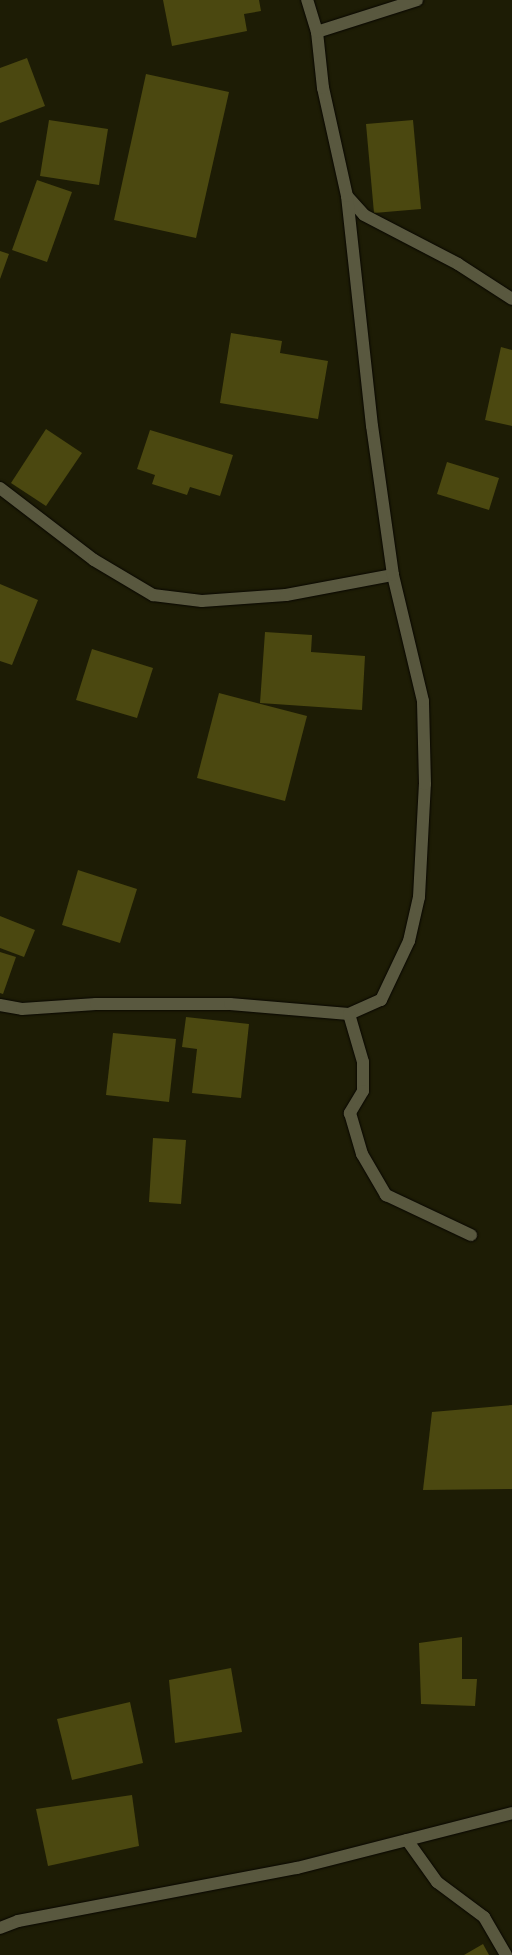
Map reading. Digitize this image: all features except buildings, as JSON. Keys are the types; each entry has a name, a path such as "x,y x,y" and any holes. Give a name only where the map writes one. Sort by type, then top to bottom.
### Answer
{"street":[{"path":"0,1005 22,1009 96,1004 230,1004 349,1014 381,1000 409,941 419,897 425,784 423,701 393,575 372,426 347,196 323,88 317,32 307,0"},
{"path":"317,32 417,0"},
{"path":"347,196 364,215 458,264 512,299"},
{"path":"0,488 94,560 153,596 202,601 286,596 393,575"},
{"path":"349,1014 363,1062 363,1091 350,1113 362,1154 386,1195 471,1235"},
{"path":"0,1928 18,1920 297,1868 512,1813"},
{"path":"408,1840 437,1882 484,1917 506,1955"}]}
